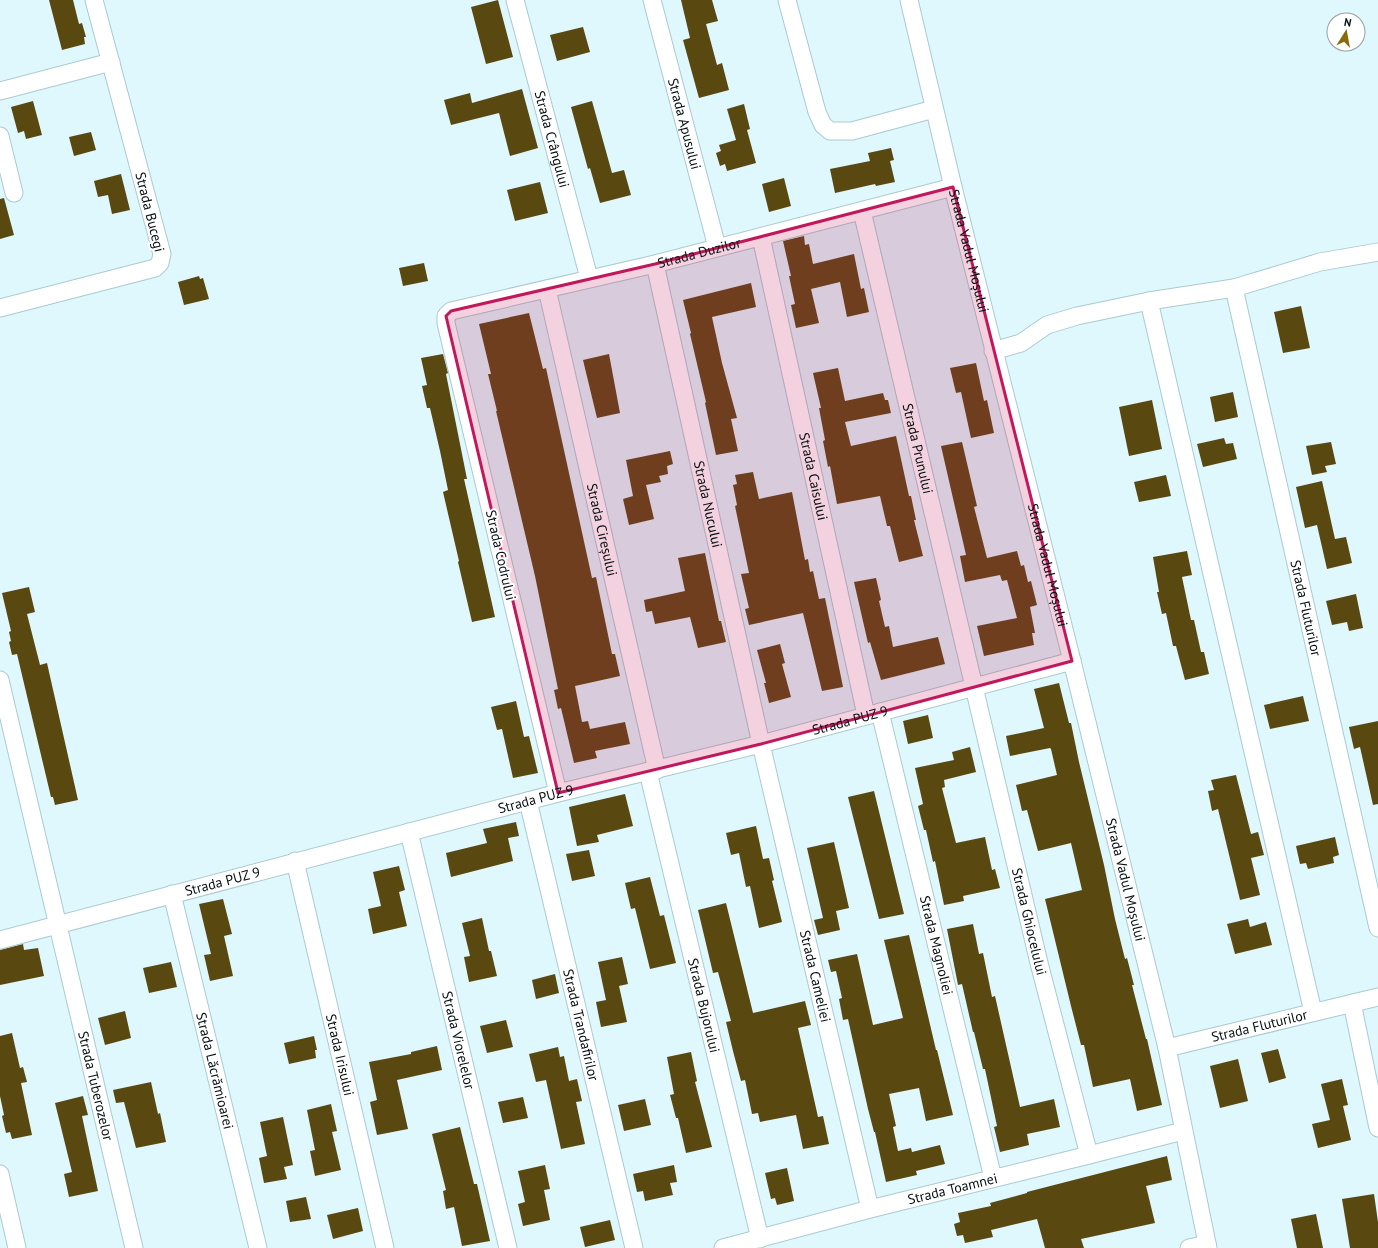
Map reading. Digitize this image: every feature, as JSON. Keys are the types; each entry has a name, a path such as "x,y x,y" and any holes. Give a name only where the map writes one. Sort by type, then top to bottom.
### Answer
{"street":[{"name":"Strada Bucegi","path":"0,308 155,268 160,262 162,254 94,0"},
{"name":"Strada Crângului","path":"515,0 589,278"},
{"name":"Strada Apusului","path":"652,0 717,248"},
{"path":"787,0 816,112 823,125 830,131 852,131 934,109"},
{"name":"Strada Vadul Moșului","path":"909,0 953,187 1167,1048 1208,1246"},
{"path":"0,91 111,62"},
{"path":"0,136 14,193"},
{"name":"Strada Duzilor","path":"446,316 451,311 655,264 953,187"},
{"name":"Strada Prunului","path":"862,211 973,687"},
{"name":"Strada Caisului","path":"761,237 873,713"},
{"path":"994,351 1021,343 1047,325 1069,318 1149,301 1234,288 1320,262 1378,252"},
{"name":"Strada Nucului","path":"655,264 761,744"},
{"name":"Strada Fluturilor","path":"1234,288 1378,928"},
{"name":"Strada Cireșului","path":"547,289 652,771"},
{"path":"1149,301 1313,1012"},
{"name":"Strada Codrului","path":"446,316 446,324 558,793"},
{"name":"Strada PUZ 9","path":"0,940 558,793 761,744 1072,661"},
{"name":"Strada Tuberozelor","path":"0,680 134,1248"},
{"name":"Strada Ghiocelului","path":"973,687 1041,971 1089,1155"},
{"name":"Strada Magnoliei","path":"873,713 993,1178"},
{"name":"Strada Cameliei","path":"761,744 870,1209"},
{"name":"Strada Bujorului","path":"652,771 760,1239"},
{"name":"Strada Trandafirilor","path":"528,802 634,1248"},
{"name":"Strada Viorelelor","path":"409,832 508,1248"},
{"name":"Strada Irisului","path":"295,862 385,1248"},
{"name":"Strada Lăcrămioarei","path":"172,894 258,1248"},
{"name":"Strada Fluturilor","path":"1167,1048 1378,997"},
{"path":"1352,1004 1378,1128"},
{"name":"Strada Toamnei","path":"723,1248 870,1209 1183,1131"},
{"path":"0,1174 17,1248"},
{"path":"1189,1248 1208,1246"}],"highlighted area":[{"path":"953,187 1072,661 761,744 558,793 446,316 451,311 655,264"}],"building":[{"path":"49,0 73,0 79,24 82,23 86,37 84,37 85,44 62,50"},
{"path":"498,0 513,57 486,64 471,7"},
{"path":"681,0 712,0 718,21 706,24 717,65 722,63 729,90 699,98 683,40 690,38"},
{"path":"583,27 590,52 557,61 550,35"},
{"path":"522,89 538,148 510,156 499,113 451,125 444,100 470,93 472,103"},
{"path":"33,101 42,135 26,139 24,131 18,133 11,107"},
{"path":"592,101 612,173 624,170 631,195 600,203 590,168 588,169 571,107"},
{"path":"744,104 750,129 747,130 756,163 727,171 725,164 720,166 716,153 721,151 719,145 736,140 727,109"},
{"path":"91,132 96,150 74,156 69,137"},
{"path":"891,148 894,160 890,161 895,182 876,186 875,184 835,193 830,169 870,161 868,153"},
{"path":"121,174 130,210 112,214 108,195 98,197 94,181"},
{"path":"784,178 791,206 769,212 762,184"},
{"path":"540,182 548,213 515,221 507,190"},
{"path":"4,198 14,235 0,239 0,199"},
{"path":"804,236 805,245 809,244 813,264 854,254 861,289 864,288 869,312 847,317 840,282 811,289 819,323 796,328 791,305 795,304 789,276 791,276 783,241"},
{"path":"424,263 428,281 403,286 399,268"},
{"path":"199,276 200,279 203,278 209,299 184,305 178,282"},
{"path":"751,283 756,307 712,317 722,363 737,418 731,419 738,451 716,455 706,402 683,300"},
{"path":"1301,306 1310,348 1283,353 1274,312"},
{"path":"529,313 543,369 546,368 592,578 596,577 612,654 615,654 620,676 575,686 582,722 588,721 590,729 625,722 630,744 595,751 597,758 574,763 561,708 558,709 554,690 558,689 535,576 496,411 488,374 491,374 479,324"},
{"path":"443,354 448,373 446,374 467,479 464,479 495,617 472,622 443,492 448,490 440,451 430,408 427,408 422,386 427,385 421,358"},
{"path":"609,354 620,413 597,418 583,360"},
{"path":"976,363 984,401 987,400 994,433 971,438 961,392 956,393 950,368"},
{"path":"838,368 845,401 883,393 885,400 888,400 891,413 845,422 851,446 896,436 909,496 911,496 916,520 914,520 923,556 899,562 890,526 887,526 880,496 837,504 830,466 828,467 823,441 825,440 819,408 821,408 813,373"},
{"path":"1233,392 1238,417 1215,422 1210,397"},
{"path":"1152,400 1162,449 1129,456 1119,407"},
{"path":"1224,438 1226,444 1233,443 1237,459 1203,467 1197,444"},
{"path":"962,442 977,506 974,507 987,558 1017,551 1021,566 1024,565 1028,582 1031,581 1037,605 1030,607 1035,633 1032,633 1034,645 984,656 977,626 1017,618 1007,580 1002,581 1000,575 965,582 960,556 966,555 941,446"},
{"path":"1331,442 1336,464 1325,466 1327,472 1312,475 1306,446"},
{"path":"670,451 673,464 667,466 668,474 659,476 661,482 646,485 654,519 629,525 623,499 633,496 626,460"},
{"path":"753,472 759,499 792,492 805,560 808,559 810,572 813,571 819,599 825,598 843,687 822,691 803,613 749,625 745,609 749,608 741,574 749,573 735,506 737,505 733,485 737,484 735,475"},
{"path":"1166,475 1171,496 1139,502 1134,482"},
{"path":"1322,481 1335,539 1346,537 1352,563 1327,569 1317,525 1305,528 1296,487"},
{"path":"1187,551 1192,575 1182,577 1191,620 1194,620 1201,652 1204,652 1209,674 1185,680 1176,646 1173,646 1166,613 1162,614 1157,592 1159,592 1153,557"},
{"path":"705,553 719,621 721,621 726,642 698,648 690,617 655,624 652,611 646,612 644,600 685,591 678,558"},
{"path":"876,578 881,600 879,601 885,627 889,626 893,647 938,637 945,664 881,680 870,642 868,643 854,582"},
{"path":"29,587 35,612 27,614 40,665 47,663 78,800 55,805 53,797 51,797 17,654 12,655 9,642 11,641 9,632 11,631 2,593"},
{"path":"1356,594 1363,628 1349,631 1347,622 1332,625 1326,601"},
{"path":"780,644 785,663 782,664 791,697 769,703 764,683 766,683 757,650"},
{"path":"1059,683 1069,723 1071,723 1115,919 1125,959 1127,958 1134,985 1132,985 1147,1039 1162,1105 1137,1111 1130,1079 1093,1087 1084,1045 1081,1045 1071,1006 1045,899 1082,890 1071,843 1038,851 1027,810 1022,811 1016,785 1057,775 1051,749 1010,756 1006,736 1044,728 1034,689"},
{"path":"1303,696 1309,721 1270,729 1264,705"},
{"path":"516,701 524,737 529,736 538,773 513,778 502,729 497,730 491,707"},
{"path":"928,715 933,738 908,744 903,721"},
{"path":"1378,721 1378,804 1373,805 1360,747 1354,749 1349,727"},
{"path":"970,747 976,772 944,780 945,787 942,788 956,843 985,837 992,870 995,869 1000,888 963,896 964,901 944,905 935,861 933,862 926,830 924,830 918,806 923,804 915,768 954,760 952,752"},
{"path":"1236,775 1251,834 1258,832 1264,855 1251,858 1260,895 1240,900 1218,809 1212,811 1208,791 1214,790 1211,780"},
{"path":"874,791 904,914 879,919 848,797"},
{"path":"625,794 633,826 597,835 599,842 577,846 569,807"},
{"path":"516,822 519,836 508,838 513,861 451,877 446,853 487,843 483,829"},
{"path":"756,826 763,859 769,858 774,880 772,881 782,922 759,928 750,886 746,887 739,853 731,855 726,833"},
{"path":"1335,837 1339,855 1333,857 1334,863 1308,869 1306,863 1300,864 1296,846"},
{"path":"834,842 849,908 836,911 840,930 818,935 814,920 823,918 807,848"},
{"path":"589,850 595,876 572,881 566,854"},
{"path":"399,866 405,890 399,892 407,926 373,934 368,909 381,906 373,872"},
{"path":"650,877 660,916 664,915 676,963 650,969 635,908 631,909 625,883"},
{"path":"223,899 232,934 224,936 233,976 210,981 204,955 211,954 199,904"},
{"path":"726,903 753,1013 805,1001 811,1025 798,1028 818,1117 823,1116 829,1144 803,1149 796,1115 760,1122 758,1113 752,1114 745,1080 741,1081 726,1022 731,1021 718,972 713,973 698,910"},
{"path":"482,918 489,951 491,951 497,976 469,982 464,957 470,956 462,923"},
{"path":"1248,919 1250,927 1266,922 1272,945 1235,954 1227,924"},
{"path":"973,924 979,954 983,953 992,997 995,996 1020,1107 1054,1099 1060,1127 1027,1134 1029,1145 1000,1152 994,1127 997,1126 985,1069 983,1069 962,984 958,985 947,929"},
{"path":"909,935 953,1115 926,1121 919,1088 889,1094 896,1126 893,1127 898,1151 911,1148 912,1152 940,1145 945,1164 916,1171 917,1175 886,1182 848,1019 843,1020 839,999 842,998 836,971 831,972 828,960 857,954 873,1025 903,1018 884,940"},
{"path":"23,944 24,950 38,948 44,976 0,985 0,950"},
{"path":"622,957 628,984 619,986 627,1022 601,1027 596,1002 606,1000 598,962"},
{"path":"171,962 177,987 149,993 143,968"},
{"path":"555,974 559,993 536,999 532,980"},
{"path":"125,1011 131,1038 105,1045 98,1018"},
{"path":"506,1020 513,1047 487,1053 480,1026"},
{"path":"12,1033 20,1068 23,1067 27,1082 21,1083 32,1135 12,1139 10,1132 6,1133 2,1116 4,1115 0,1096 0,1036"},
{"path":"314,1036 317,1050 315,1050 316,1058 289,1064 284,1043"},
{"path":"437,1046 442,1070 397,1080 408,1129 377,1135 370,1102 377,1100 369,1062 411,1054 411,1052"},
{"path":"558,1047 560,1057 564,1056 569,1081 577,1079 582,1101 576,1102 585,1144 561,1149 546,1080 536,1082 529,1054"},
{"path":"1278,1049 1286,1078 1269,1083 1261,1053"},
{"path":"691,1052 697,1081 695,1082 712,1147 686,1153 678,1118 676,1118 670,1095 674,1094 667,1057"},
{"path":"1238,1059 1248,1101 1220,1108 1210,1066"},
{"path":"1342,1079 1348,1105 1343,1106 1351,1140 1318,1148 1312,1124 1330,1120 1321,1084"},
{"path":"151,1082 158,1114 160,1113 166,1142 136,1148 124,1102 116,1103 113,1090"},
{"path":"83,1096 88,1115 82,1116 98,1191 69,1197 64,1174 72,1172 55,1103"},
{"path":"523,1097 528,1118 503,1123 498,1102"},
{"path":"645,1099 651,1125 624,1131 618,1105"},
{"path":"331,1104 337,1131 332,1132 341,1170 315,1176 310,1151 315,1150 307,1110"},
{"path":"283,1117 293,1165 284,1167 287,1179 264,1183 259,1158 267,1156 260,1122"},
{"path":"460,1127 474,1184 477,1184 490,1241 462,1246 454,1207 446,1209 443,1191 446,1190 432,1134"},
{"path":"1167,1156 1172,1180 1146,1186 1155,1223 1081,1239 1084,1248 1045,1248 1037,1219 991,1230 993,1237 965,1243 963,1235 957,1236 954,1224 960,1222 958,1213 991,1206 990,1203 1027,1192"},
{"path":"545,1165 550,1189 544,1190 550,1220 523,1226 518,1204 525,1202 518,1171"},
{"path":"674,1165 677,1182 670,1183 673,1195 645,1201 643,1191 637,1192 633,1174"},
{"path":"787,1168 794,1201 777,1205 775,1198 771,1199 765,1173"},
{"path":"1374,1194 1378,1222 1378,1248 1350,1248 1342,1199"},
{"path":"306,1197 311,1219 290,1222 286,1201"},
{"path":"358,1208 363,1231 333,1239 327,1215"},
{"path":"1316,1214 1323,1248 1297,1248 1291,1219"},
{"path":"610,1220 615,1240 585,1247 580,1227"}]}
